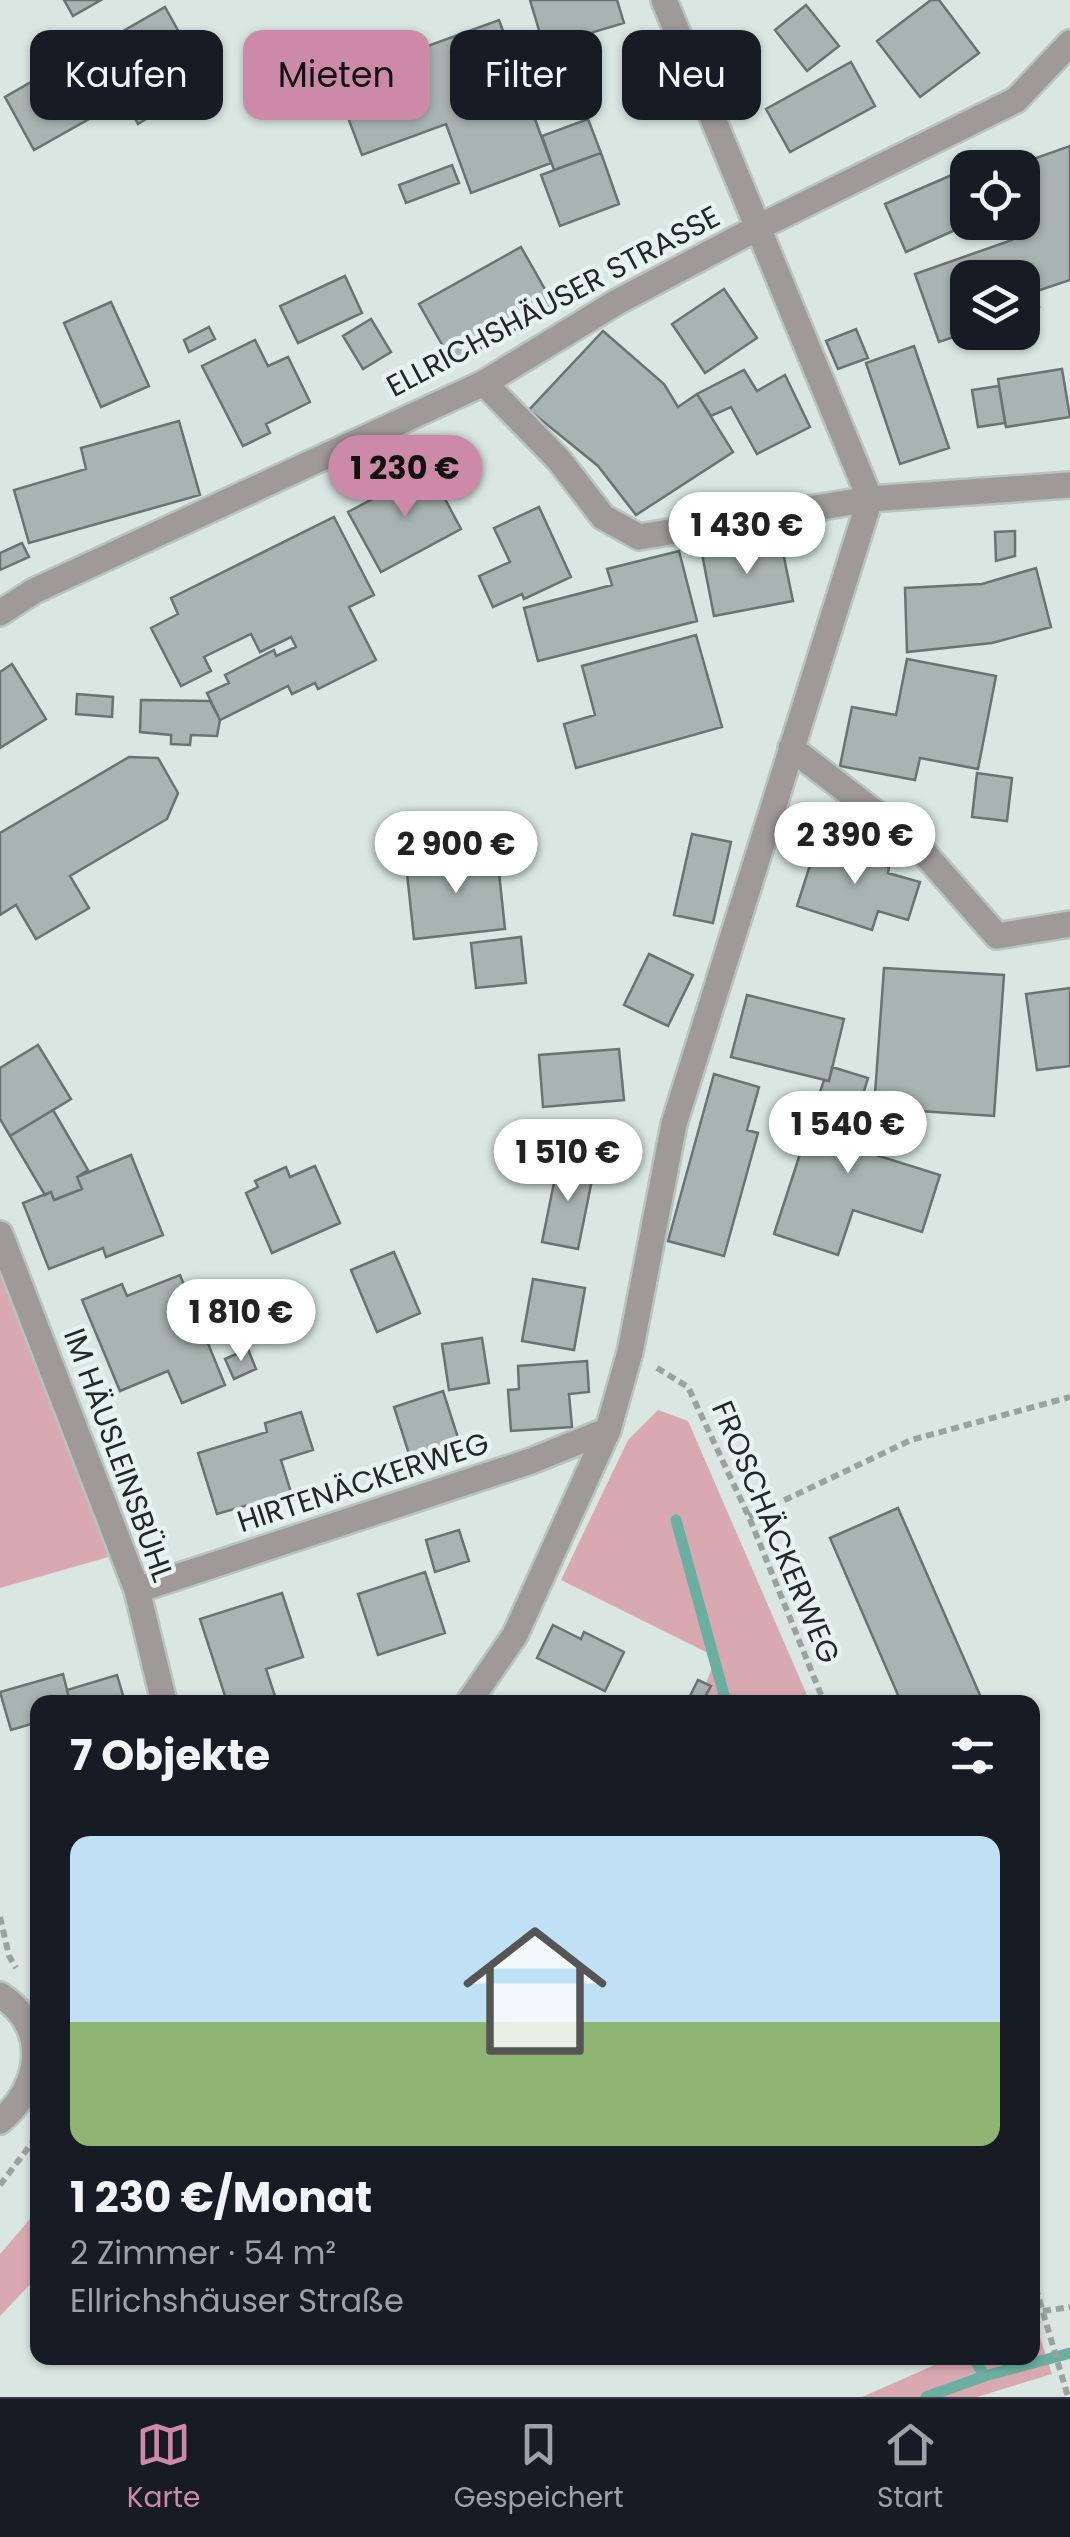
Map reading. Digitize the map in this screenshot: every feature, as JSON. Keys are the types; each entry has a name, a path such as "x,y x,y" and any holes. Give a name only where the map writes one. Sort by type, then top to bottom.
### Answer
{"street":[{"path":"474,1695 515,1635 608,1430 630,1352 674,1124 870,499 664,0"},
{"name":"ELLRICHSHÄUSER STRASSE","path":"0,613 34,591 484,383 617,302 758,227 1016,100 1070,43"},
{"path":"484,383 559,460 602,517 639,536 870,499 1070,485"},
{"path":"791,748 917,845 998,936 1070,924"},
{"name":"IM HÄUSLEINSBÜHL","path":"0,1234 137,1590 162,1695"},
{"name":"HIRTENÄCKERWEG","path":"137,1590 532,1461 608,1430"},
{"path":"0,1995 22,2015 30,2032"},
{"path":"0,2121 17,2108 30,2086"}],"path":[{"name":"FROSCHÄCKERWEG","path":"630,1352 688,1387 748,1517 821,1695"},
{"path":"748,1517 911,1440 1070,1397"},
{"path":"0,1918 9,1956 18,1971"},
{"path":"0,2184 30,2145"},
{"path":"1040,2301 1068,2397"},
{"path":"1043,2311 1070,2307"}],"shaded area":[{"path":"0,1266 112,1556 0,1588"},
{"path":"658,1410 688,1421 807,1695 702,1695 716,1657 561,1580 628,1440"},
{"path":"30,2219 30,2284 0,2316 0,2254"},
{"path":"1040,2337 1052,2374 977,2397 862,2397 934,2365 1040,2365"}],"building":[{"path":"64,0 101,0 73,16"},
{"path":"530,0 617,0 624,23 601,30 539,30"},
{"path":"931,0 939,0 979,53 920,97 877,41"},
{"path":"806,5 839,46 807,71 775,30"},
{"path":"165,7 178,30 125,30"},
{"path":"499,20 503,30 472,30"},
{"path":"450,38 450,120 535,120 551,163 471,193 446,124 362,155 349,120 430,120 430,45"},
{"path":"851,62 875,106 790,152 766,109"},
{"path":"30,83 30,120 87,120 34,150 5,97"},
{"path":"588,120 601,153 554,170 542,136"},
{"path":"1070,146 1070,280 1040,290 1040,260 955,260 1012,240 1040,240 1040,157"},
{"path":"601,153 619,204 560,226 541,175"},
{"path":"452,165 459,183 406,203 399,185"},
{"path":"950,176 950,232 906,252 885,204"},
{"path":"521,247 555,307 453,364 419,304"},
{"path":"950,262 950,338 939,342 915,274"},
{"path":"345,276 362,313 298,343 280,306"},
{"path":"724,289 757,338 705,373 672,324"},
{"path":"111,302 149,386 101,407 64,323"},
{"path":"371,319 391,352 363,369 343,336"},
{"path":"209,327 215,339 189,352 184,340"},
{"path":"856,329 868,358 838,369 826,341"},
{"path":"603,331 664,384 678,407 697,394 733,452 636,515 598,466 529,410"},
{"path":"255,340 268,366 288,357 310,402 266,424 270,433 243,446 202,366"},
{"path":"914,346 949,448 900,464 866,363"},
{"path":"1062,369 1070,417 1006,427 998,379"},
{"path":"744,370 757,391 785,375 810,427 757,454 731,407 711,416 697,394"},
{"path":"999,386 1005,423 978,427 972,390"},
{"path":"179,421 200,495 29,543 14,490 86,469 81,448"},
{"path":"429,469 461,529 381,572 348,512"},
{"path":"539,507 571,577 524,599 522,594 493,607 479,576 510,562 494,528"},
{"path":"334,517 374,595 349,607 376,660 318,689 315,683 292,694 288,686 220,720 207,693 229,683 225,675 274,650 276,656 296,647 291,637 260,652 251,634 204,657 211,671 181,686 151,628 178,614 171,598"},
{"path":"1015,531 1015,556 996,561 995,532"},
{"path":"780,538 793,601 714,616 702,554"},
{"path":"22,543 29,557 0,570 0,553"},
{"path":"679,551 697,621 538,661 524,608 612,585 607,569"},
{"path":"1036,568 1051,627 992,643 907,652 905,588 982,584"},
{"path":"696,635 722,727 576,768 564,724 595,715 582,666"},
{"path":"907,659 996,676 978,769 920,758 915,780 840,766 852,707 896,715"},
{"path":"12,664 46,719 0,748 0,672"},
{"path":"77,694 113,697 112,717 76,714"},
{"path":"141,700 210,701 220,720 217,736 191,735 190,745 171,744 171,735 140,732"},
{"path":"129,757 158,758 178,793 167,819 70,876 89,908 36,939 16,905 0,915 0,833"},
{"path":"977,773 1012,778 1007,821 972,817"},
{"path":"692,834 731,842 713,923 674,915"},
{"path":"817,843 837,849 839,843 867,851 864,859 889,867 888,873 920,882 908,920 878,911 872,930 797,906"},
{"path":"497,854 505,929 414,939 406,864"},
{"path":"521,937 526,983 476,988 471,943"},
{"path":"649,954 693,975 668,1026 624,1005"},
{"path":"884,968 1004,975 994,1116 874,1108"},
{"path":"1070,988 1070,1066 1037,1070 1026,994"},
{"path":"747,995 844,1019 829,1081 731,1057"},
{"path":"38,1045 71,1099 10,1136 0,1119 0,1068"},
{"path":"619,1049 624,1100 543,1107 539,1055"},
{"path":"832,1067 868,1078 847,1146 940,1175 922,1232 853,1210 838,1255 774,1234 824,1080 829,1081"},
{"path":"714,1074 759,1087 747,1130 758,1133 724,1256 668,1241"},
{"path":"53,1110 88,1170 77,1177 82,1189 54,1200 51,1192 45,1195 10,1136"},
{"path":"131,1155 163,1235 106,1257 103,1248 49,1269 23,1203 51,1192 54,1200 82,1189 77,1177"},
{"path":"559,1158 595,1165 578,1249 542,1242"},
{"path":"315,1166 340,1223 272,1253 246,1193 258,1187 255,1181 286,1167 290,1177"},
{"path":"394,1252 420,1313 377,1332 351,1270"},
{"path":"180,1275 225,1385 182,1403 168,1371 120,1391 82,1300 122,1284 127,1296"},
{"path":"533,1279 585,1288 574,1350 522,1341"},
{"path":"482,1338 489,1383 449,1390 442,1344"},
{"path":"248,1349 256,1369 234,1379 225,1359"},
{"path":"587,1361 589,1392 569,1394 572,1427 511,1431 508,1390 519,1389 518,1366"},
{"path":"443,1391 459,1441 410,1457 394,1407"},
{"path":"301,1412 313,1450 281,1460 294,1502 258,1514 255,1503 217,1514 198,1453 267,1432 265,1423"},
{"path":"898,1508 980,1695 898,1695 830,1538"},
{"path":"459,1530 469,1561 435,1572 426,1540"},
{"path":"425,1572 445,1633 378,1655 358,1594"},
{"path":"282,1593 303,1657 266,1669 275,1695 225,1695 200,1619"},
{"path":"553,1625 581,1639 584,1632 624,1652 605,1691 537,1658"},
{"path":"63,1674 68,1695 30,1695 30,1724 11,1730 0,1692"},
{"path":"117,1675 123,1695 68,1695 67,1690"},
{"path":"698,1680 711,1686 706,1695 690,1695"}],"waterway":[{"path":"676,1520 724,1695"},
{"path":"1040,2361 1070,2353"},
{"path":"978,2365 985,2376"},
{"path":"926,2397 1026,2365"}]}
